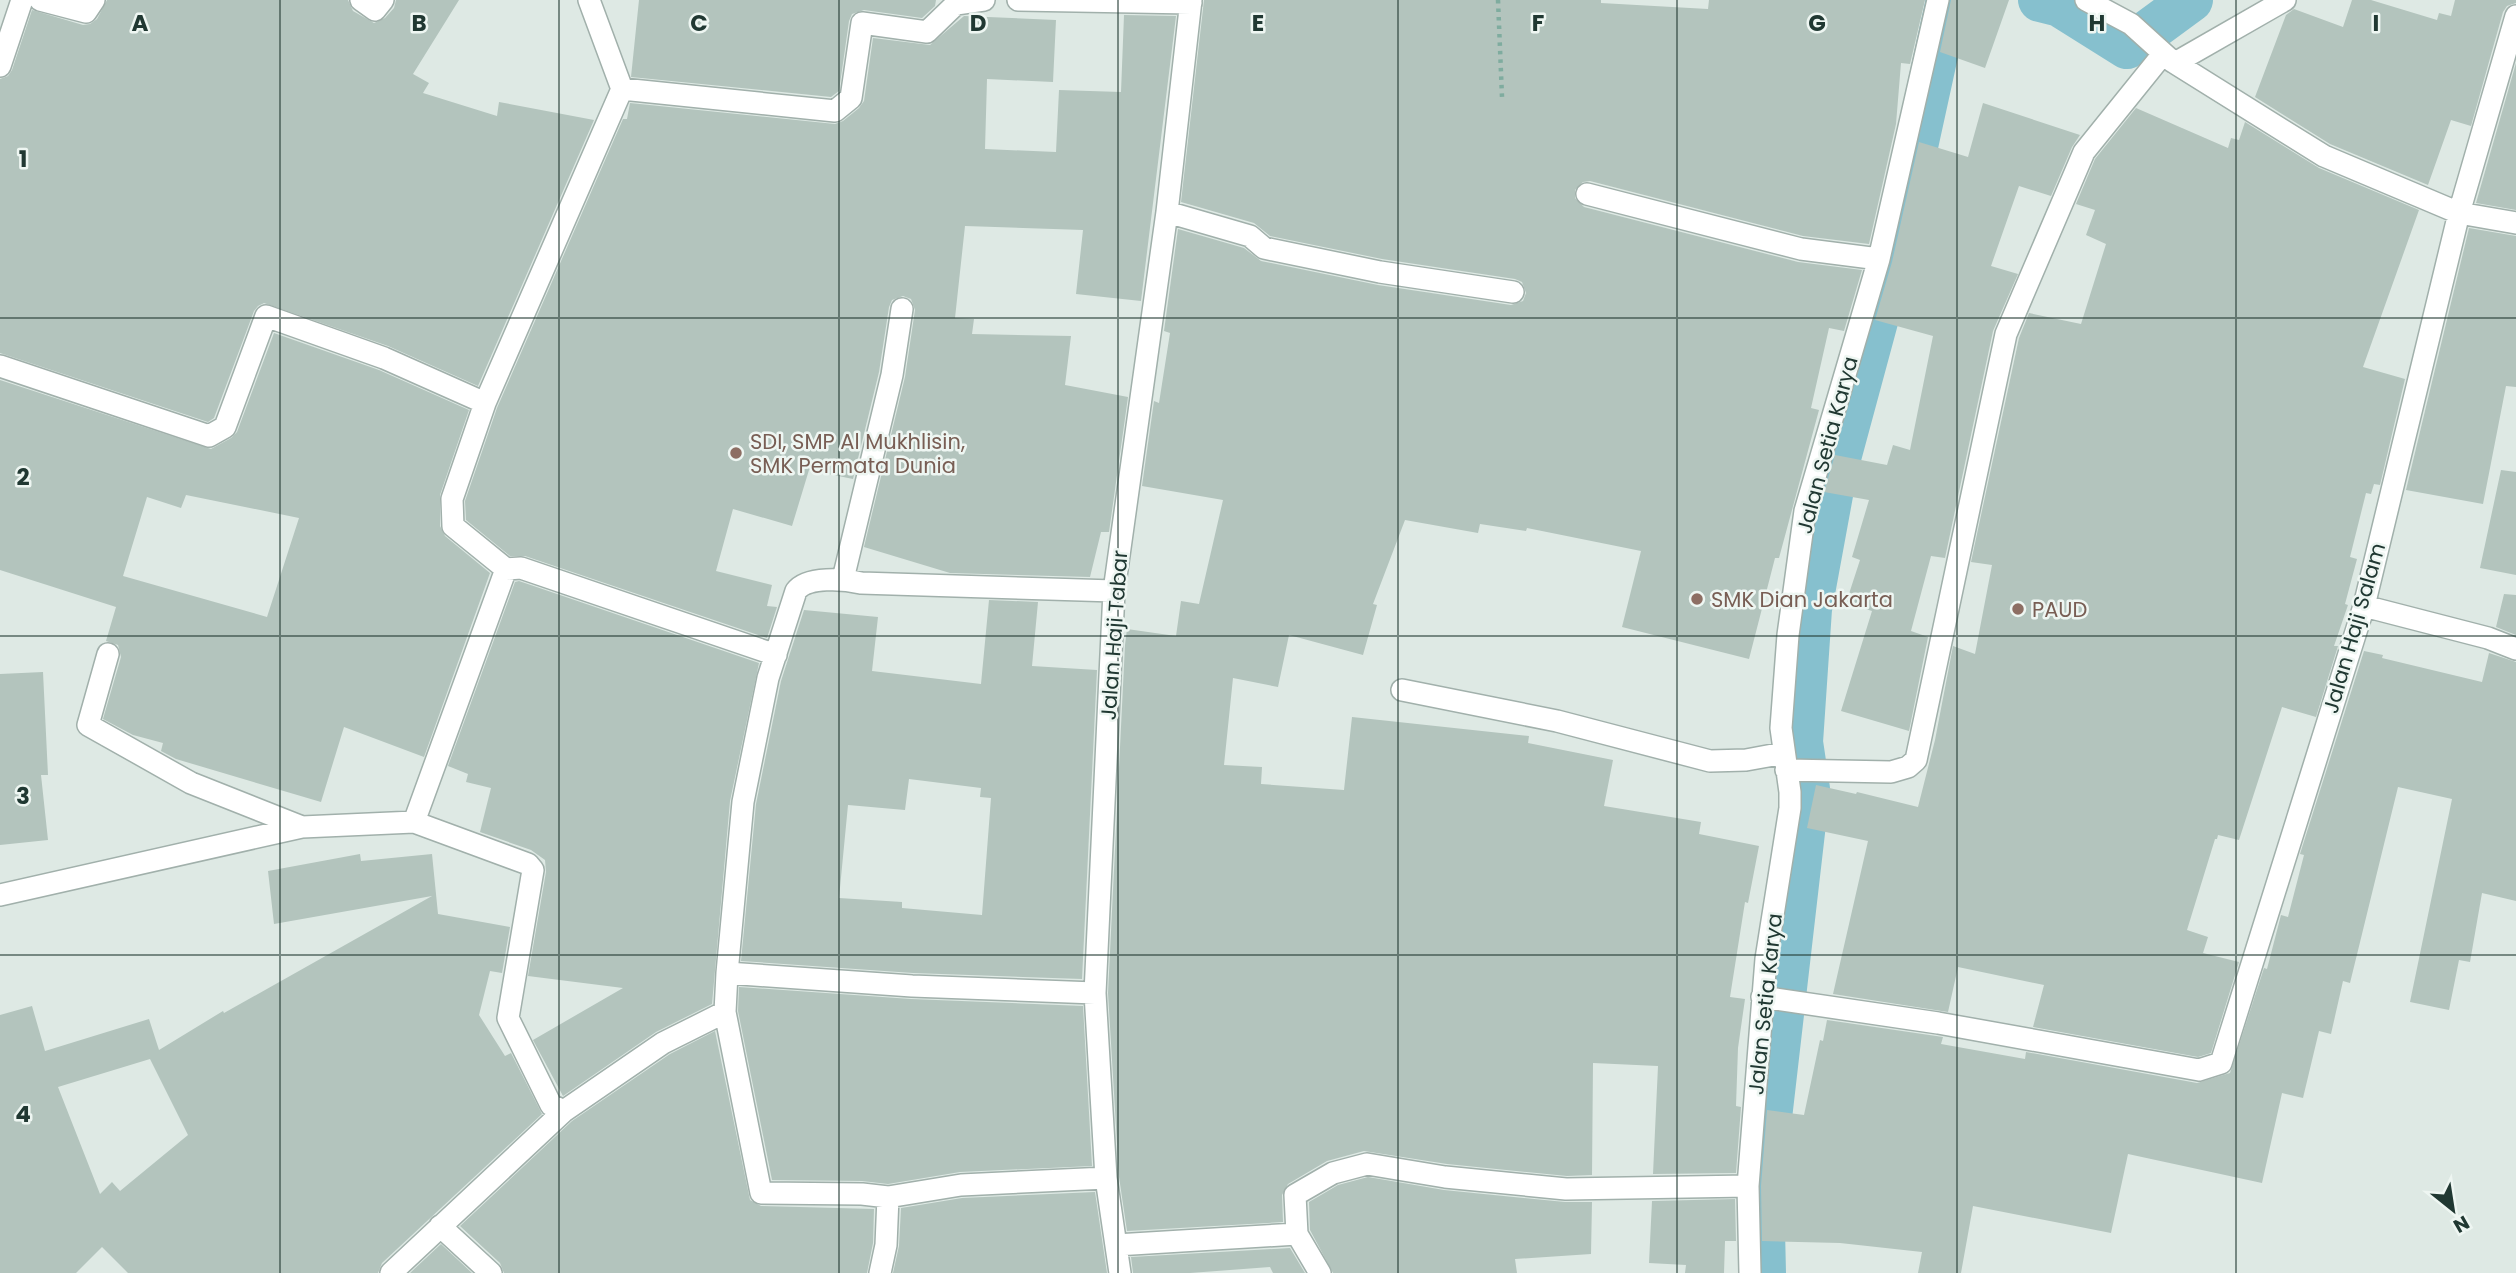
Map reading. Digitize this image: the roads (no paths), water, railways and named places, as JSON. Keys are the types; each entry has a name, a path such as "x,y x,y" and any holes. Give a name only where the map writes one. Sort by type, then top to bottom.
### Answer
{"street":[{"path":"0,66 22,0"},
{"path":"40,0 86,12 94,0"},
{"path":"361,0 375,10 383,0"},
{"path":"589,0 622,89 485,403 452,499 453,526 506,569 521,568 776,655"},
{"path":"622,89 835,111 851,97 862,23 927,32 956,4 984,0"},
{"path":"1018,0 1191,1"},
{"name":"Jalan Setia Karya","path":"1750,1273 1748,1186 1762,997 1790,808 1780,728 1805,511 1879,260 1938,0"},
{"path":"2086,0 2131,24 2165,56 2324,156 2459,213 2516,223"},
{"path":"1402,690 1557,721 1710,761 1785,761 1891,772 1908,767 1916,760 2006,334 2084,152 2165,56 2285,0"},
{"name":"Jalan Haji Tabar","path":"1120,1273 1106,1178 1096,993 1114,591 1167,212 1191,1"},
{"name":"Jalan Haji Salam","path":"1762,997 1938,1023 2199,1070 2221,1063 2364,606 2459,213 2516,16"},
{"path":"1587,194 1801,249 1879,260"},
{"path":"1167,212 1250,236 1264,248 1380,272 1513,292"},
{"path":"843,579 892,375 902,309"},
{"path":"0,366 209,436 225,427 267,317 384,358 485,403"},
{"path":"414,822 506,569"},
{"path":"1106,1178 961,1185 888,1197 862,1194 761,1193 725,1012 743,802 768,678 799,586 804,583 843,579 861,583 1114,591"},
{"path":"2364,606 2488,638 2516,649"},
{"path":"108,654 88,725 191,783 302,827"},
{"path":"0,895 302,827 414,822 528,864 533,870 508,1018 551,1105 564,1111"},
{"path":"727,973 912,986 1096,993"},
{"path":"391,1273 564,1111 663,1043 725,1012"},
{"path":"1320,1273 1297,1234 1295,1195 1332,1173 1367,1164 1446,1177 1566,1189 1748,1186"},
{"path":"880,1273 886,1245 888,1197"},
{"path":"440,1226 491,1273"},
{"path":"1116,1245 1297,1234"}],"waterway":[{"path":"1764,1273 1762,1187 1808,789 1801,742 1810,609 1835,473 1885,288 1948,0"},
{"path":"2040,0 2060,5 2127,47 2191,0"}],"place":[{"name":"SDI, SMP Al Mukhlisin, SMK Permata Dunia","path":"736,453"},
{"name":"SMK Dian Jakarta","path":"1697,599"},
{"name":"PAUD","path":"2018,609"}]}
